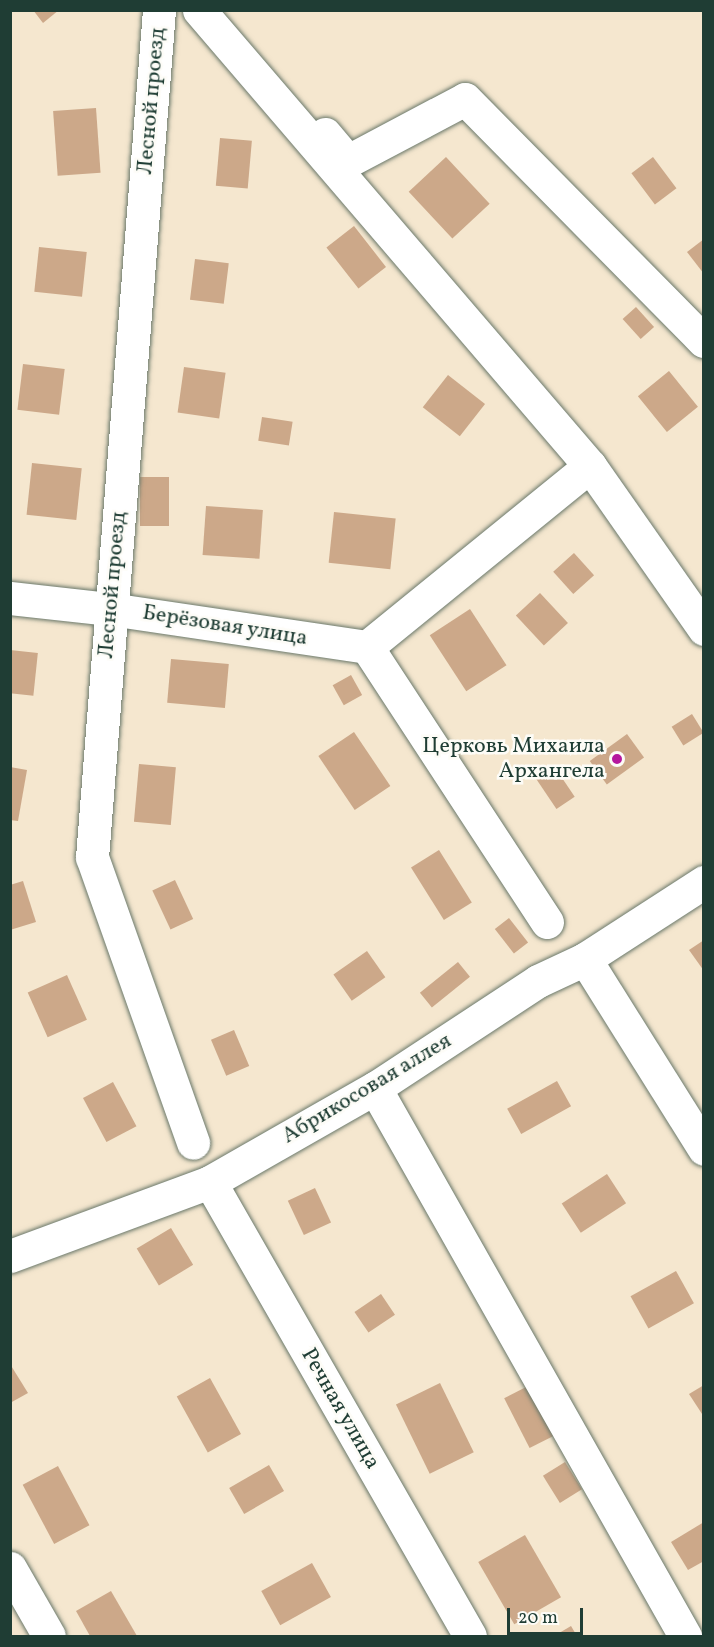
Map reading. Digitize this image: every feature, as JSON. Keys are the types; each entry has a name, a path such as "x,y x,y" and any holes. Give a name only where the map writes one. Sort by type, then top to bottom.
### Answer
{"street":[{"name":"Лесной проезд","path":"159,10 92,857 193,1143"},
{"path":"199,10 590,466 704,629"},
{"path":"218,10 348,161 465,99 704,341"},
{"path":"547,922 367,647 590,466"},
{"name":"Берёзовая улица","path":"10,598 110,609 367,647"},
{"name":"Абрикосовая аллея","path":"10,1256 210,1182 375,1088 538,981 585,959 704,882"},
{"path":"585,959 704,1149"},
{"path":"375,1088 685,1636"},
{"name":"Речная улица","path":"210,1182 470,1636"},
{"path":"10,1568 49,1636"}],"building":[{"path":"33,10 59,10 43,23"},
{"path":"96,108 101,173 58,176 53,111"},
{"path":"220,138 252,141 248,189 216,186"},
{"path":"446,157 490,204 452,239 409,192"},
{"path":"653,157 676,188 655,204 631,173"},
{"path":"354,226 386,267 358,289 326,248"},
{"path":"704,239 704,274 687,252"},
{"path":"39,247 87,252 82,297 34,292"},
{"path":"195,259 229,263 224,304 190,300"},
{"path":"636,307 654,327 641,339 623,319"},
{"path":"23,364 65,369 59,415 17,410"},
{"path":"184,367 226,373 219,418 178,413"},
{"path":"669,371 698,407 667,432 638,396"},
{"path":"448,375 485,404 460,436 423,407"},
{"path":"262,417 293,422 289,446 258,441"},
{"path":"32,463 82,468 76,520 27,515"},
{"path":"140,477 169,477 169,526 140,526"},
{"path":"206,506 263,510 259,559 203,555"},
{"path":"334,512 396,518 390,569 329,563"},
{"path":"574,553 594,575 573,594 553,572"},
{"path":"540,593 568,623 544,645 516,616"},
{"path":"470,609 506,665 466,691 430,635"},
{"path":"10,650 38,653 33,696 10,693"},
{"path":"171,659 229,664 225,708 167,703"},
{"path":"351,675 362,695 344,705 333,685"},
{"path":"692,714 704,733 683,745 672,727"},
{"path":"354,732 390,786 355,810 318,756"},
{"name":"Церковь Михаила Архангела","path":"627,734 644,757 607,784 590,761"},
{"path":"139,764 176,767 171,825 134,822"},
{"path":"554,766 575,797 556,809 536,778"},
{"path":"10,767 27,770 18,821 10,820"},
{"path":"439,850 472,903 444,920 411,867"},
{"path":"175,880 193,919 171,930 152,891"},
{"path":"23,881 36,922 10,930 10,885"},
{"path":"509,918 528,942 514,954 495,929"},
{"path":"704,940 704,971 689,950"},
{"path":"367,951 385,977 352,1001 333,975"},
{"path":"458,962 470,977 432,1008 420,993"},
{"path":"67,975 87,1020 48,1037 28,992"},
{"path":"234,1030 249,1066 226,1076 211,1040"},
{"path":"557,1081 571,1106 521,1134 507,1109"},
{"path":"113,1082 136,1126 106,1142 83,1098"},
{"path":"607,1174 626,1203 581,1233 562,1203"},
{"path":"315,1188 331,1222 304,1235 288,1201"},
{"path":"171,1228 193,1265 159,1285 137,1249"},
{"path":"676,1271 694,1303 648,1329 631,1296"},
{"path":"381,1294 395,1315 368,1333 354,1312"},
{"path":"10,1364 28,1393 10,1403"},
{"path":"210,1378 241,1434 208,1452 177,1396"},
{"path":"440,1383 474,1452 430,1474 396,1404"},
{"path":"530,1385 555,1435 530,1448 504,1398"},
{"path":"704,1385 704,1417 689,1394"},
{"path":"565,1462 582,1489 560,1503 543,1476"},
{"path":"269,1465 284,1491 244,1514 229,1488"},
{"path":"58,1466 89,1525 54,1544 23,1485"},
{"path":"704,1522 704,1561 688,1570 671,1542"},
{"path":"525,1535 561,1597 514,1624 478,1562"},
{"path":"312,1563 331,1597 280,1625 261,1591"},
{"path":"111,1591 137,1636 90,1636 76,1611"},
{"path":"571,1626 577,1636 554,1636"}],"place":[{"name":"Церковь Михаила Архангела","path":"617,759"}]}
